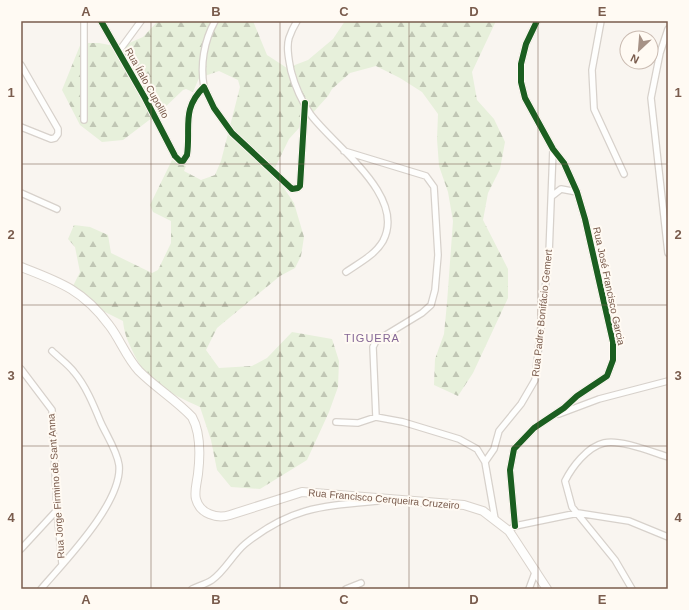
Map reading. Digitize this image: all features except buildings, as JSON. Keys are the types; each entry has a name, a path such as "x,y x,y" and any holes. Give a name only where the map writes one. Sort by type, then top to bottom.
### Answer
{"main road":[{"name":"Rua Francisco Cerqueira Cruzeiro","path":"21,267 64,284 93,305 110,326 126,354 139,370 192,417 197,427 198,470 195,497 199,507 210,514 222,517 302,492 464,505 482,511 512,528 547,589"}],"street":[{"path":"84,21 84,120"},
{"name":"Rua Ítalo Cupolilo","path":"101,21 175,156 182,161 187,155 189,110 194,98 204,87"},
{"path":"118,51 141,21"},
{"path":"215,21 207,41 204,54 202,76 204,87 214,108 232,133 292,189 300,186 305,103"},
{"path":"297,21 289,38 288,57 295,83 312,115 367,176 382,198 387,213 389,226 382,241 374,252 346,272"},
{"name":"Rua José Francisco Garcia","path":"512,528 510,470 514,449 534,428 607,376 613,360 613,342 585,219 577,192 564,163 553,149 525,98 521,82 521,64 526,44 537,21"},
{"path":"601,21 592,70 594,109 616,152 624,174"},
{"path":"668,29 660,53 651,98 668,253"},
{"path":"21,65 58,129 58,134 55,138 51,139 21,127"},
{"name":"Rua Padre Bonifácio Gemert","path":"485,462 494,449 499,431 521,404 535,380 549,254 553,149"},
{"path":"344,151 426,176 434,187 438,255 433,298 431,305 422,313 376,341 373,347 376,417"},
{"path":"552,196 560,189 577,192"},
{"path":"21,193 57,209"},
{"path":"41,589 85,537 109,502 119,478 119,464 94,407 75,372 52,351"},
{"name":"Rua Jorge Firmino de Sant Anna","path":"21,369 52,410 57,510 62,564"},
{"path":"548,418 599,399 668,381"},
{"path":"336,422 358,423 376,417 403,422 460,439 477,449 485,462 495,519"},
{"path":"632,589 615,560 578,512 572,507 565,481 573,466 595,448 604,443 615,443 668,457"},
{"path":"192,589 212,580 244,545 277,522 299,512 326,506 399,499"},
{"path":"21,549 57,510"},
{"path":"512,528 578,512 629,521 668,537"},
{"path":"529,589 536,570"},
{"path":"346,589 361,583"}],"green space":[{"path":"158,21 253,21 267,55 287,68 308,60 333,39 345,21 496,21 472,72 477,100 494,119 505,142 500,169 488,193 483,220 508,269 508,298 473,373 458,396 434,385 435,359 444,334 453,221 448,192 439,166 437,139 438,114 422,92 400,78 376,66 350,73 332,89 328,96 289,139 273,172 294,203 304,237 301,256 295,268 280,276 217,328 206,350 219,368 252,366 267,358 292,332 332,339 339,361 338,387 329,412 307,460 260,489 231,487 217,470 211,440 200,407 178,397 160,386 152,379 144,371 132,350 126,336 123,321 105,312 73,286 80,272 75,247 68,239 74,225 90,227 108,235 111,253 152,273 158,270 171,243 171,221 153,212 150,205 172,160 186,166 184,171 201,180 215,175 221,161 240,87 238,80 219,71 199,78 193,92 186,89 183,90 161,111 123,140 102,142 80,125 62,90 81,43 99,43 120,47 143,37"}],"cycle path":[{"path":"101,21 145,98 175,156 180,161 183,161 187,155 188,119 192,103 204,87 214,108 232,133 292,189 298,188 300,186 305,103"},
{"path":"515,526 510,470 514,449 534,428 607,376 613,360 613,342 585,219 577,192 564,163 553,149 525,98 521,82 521,64 526,44 537,21"}],"district":[{"name":"TIGUERA","path":"372,338"}]}
